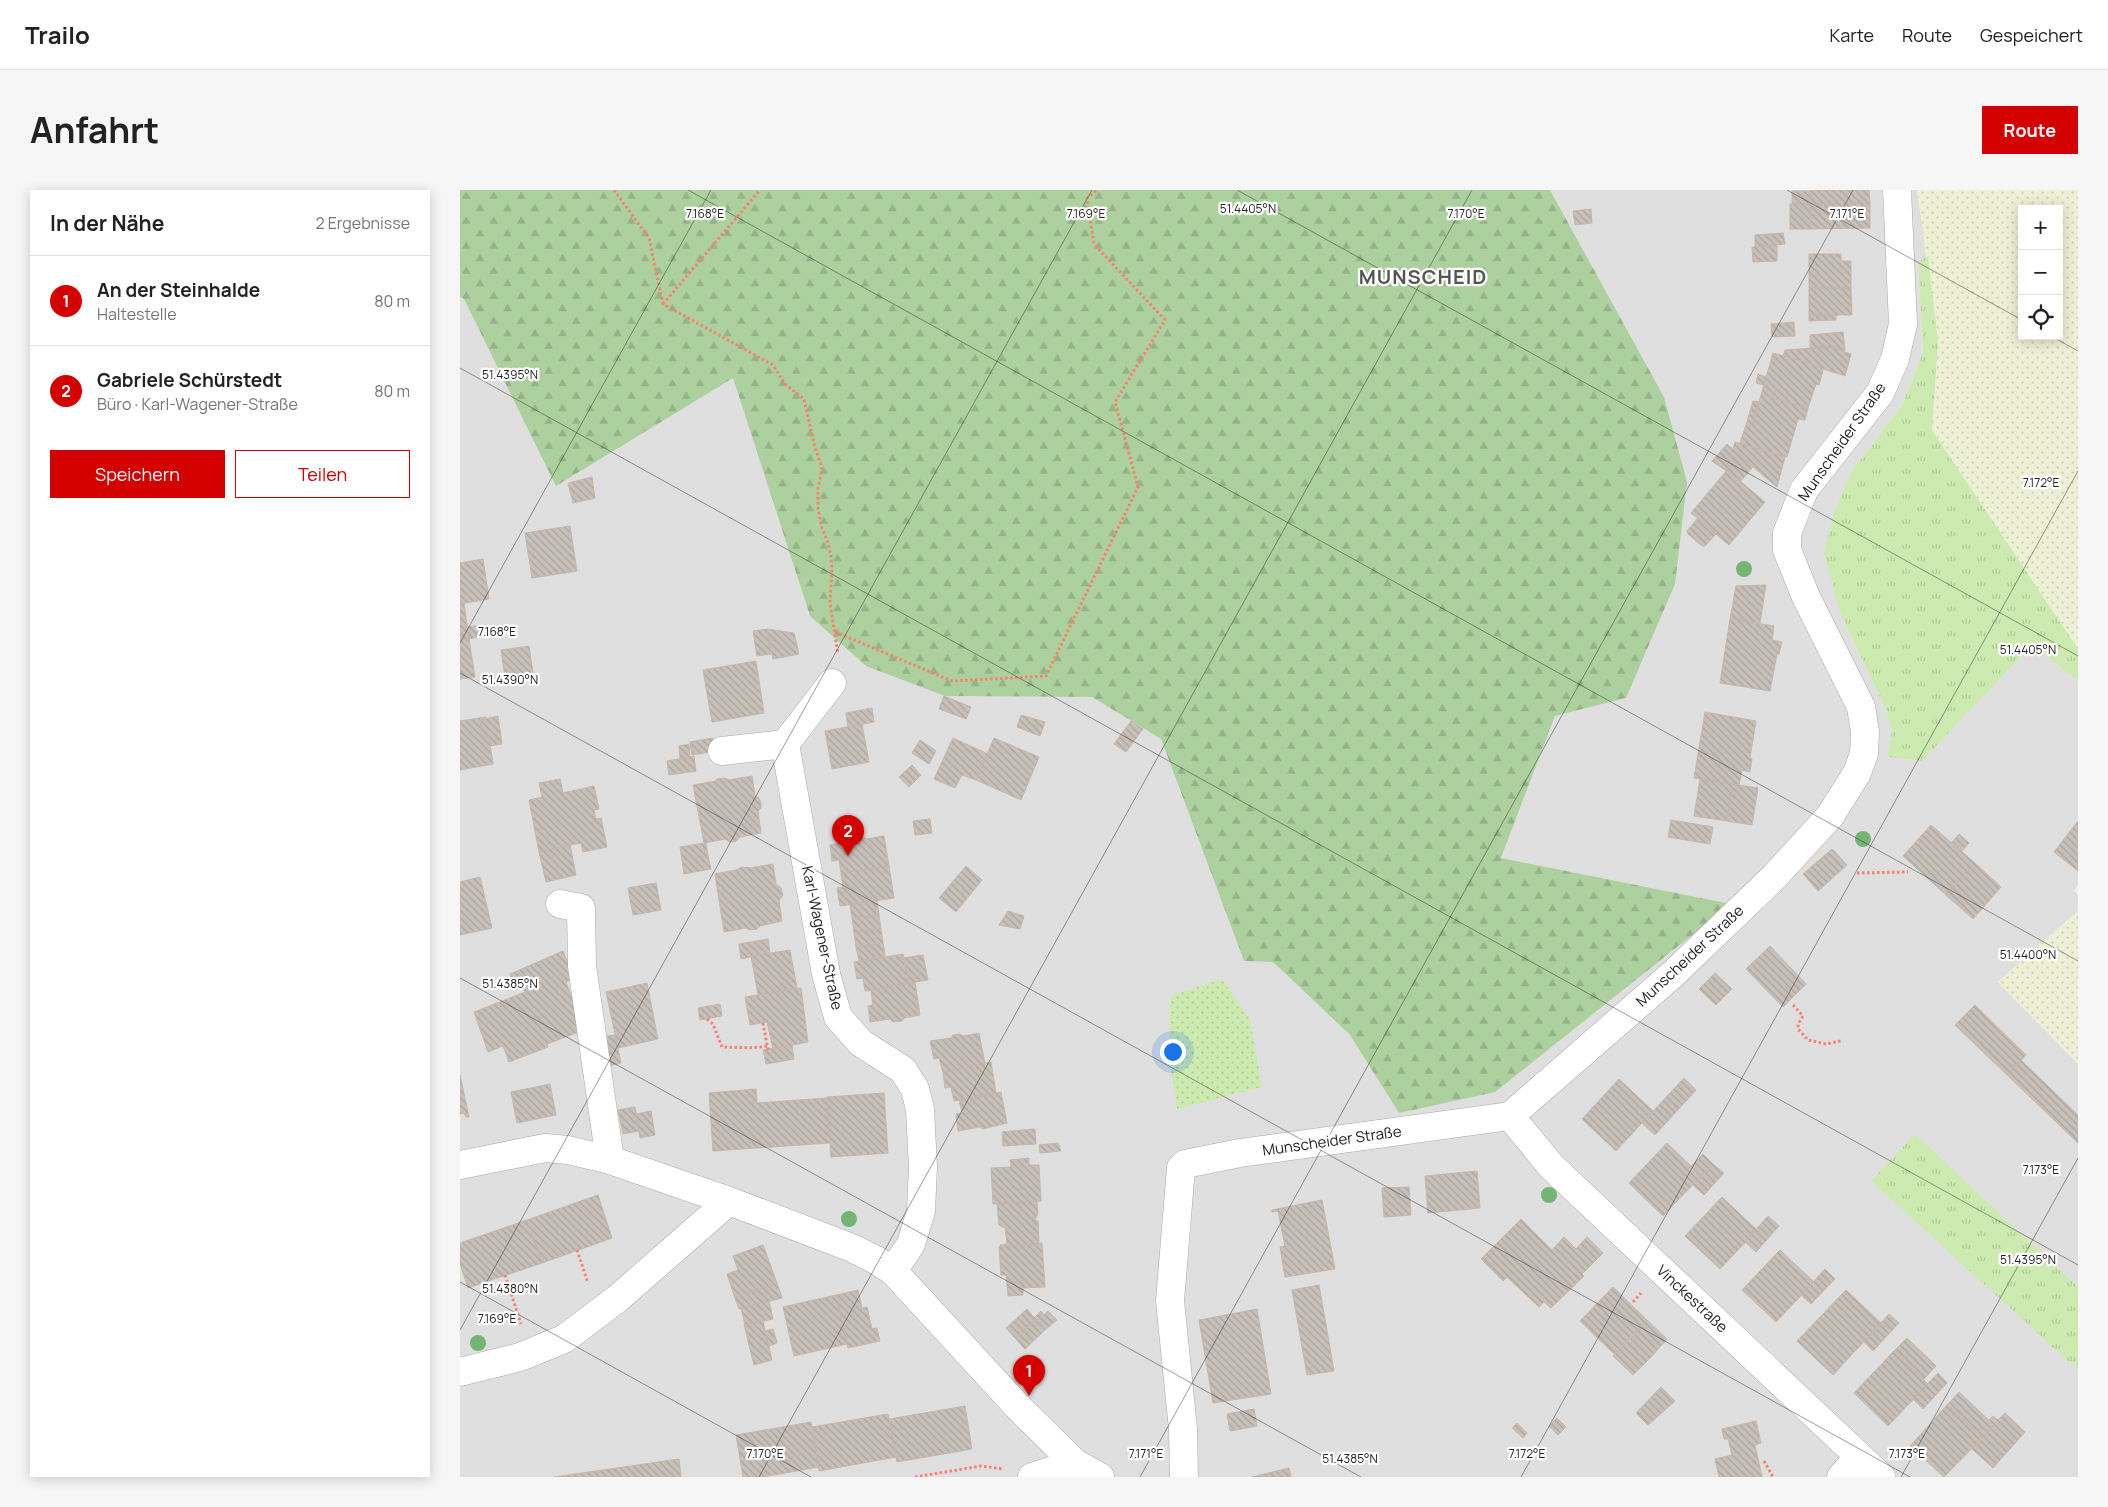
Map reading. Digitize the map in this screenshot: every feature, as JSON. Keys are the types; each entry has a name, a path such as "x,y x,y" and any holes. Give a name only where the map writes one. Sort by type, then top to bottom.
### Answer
{"street":[{"name":"Munscheider Straße","path":"1184,1477 1183,1428 1170,1301 1181,1168 1193,1161 1240,1153 1510,1116 1673,974 1774,877 1830,816 1857,773 1864,754 1865,732 1861,706 1806,597 1786,543 1790,522 1804,490 1880,393 1895,359 1903,324 1897,190"},
{"path":"722,751 785,744 832,683"},
{"name":"Karl-Wagener-Straße","path":"785,744 826,974 838,1017 861,1043 903,1070 915,1089 920,1109 923,1167 921,1211 911,1244 893,1271"},
{"path":"560,904 581,908 582,966 610,1160"},
{"name":"Vinckestraße","path":"1510,1116 1551,1166 1881,1477"},
{"path":"460,1165 544,1148 568,1150 610,1160 729,1201 852,1248 893,1271 1019,1408 1075,1463 1100,1477"},
{"path":"460,1372 530,1353 564,1338 617,1299 729,1201"},
{"path":"1841,1477 1859,1457"},
{"path":"1038,1475 1075,1463"}],"path":[{"path":"614,190 650,238 663,304 773,365 785,384 804,399 814,444 822,468 818,488 818,509 831,556 830,603 839,659 832,683"},
{"path":"663,304 760,190"},
{"path":"835,632 952,681 1046,676 1138,487 1115,402 1165,320 1094,244 1087,198 1097,190"},
{"path":"1857,873 1908,872"},
{"path":"1793,1005 1803,1016 1798,1024 1798,1029 1808,1040 1826,1044 1841,1041"},
{"path":"707,1019 713,1024 722,1047 748,1046 753,1049 767,1048 765,1025"},
{"path":"505,1275 530,1353"},
{"path":"1764,1461 1773,1477"},
{"path":"916,1477 981,1466 1038,1475"}],"shaded area":[{"path":"1550,190 1917,190 1928,256 1918,262 1923,352 1902,405 1851,472 1840,613 1885,708 1892,731 1887,757 1922,761 2033,643 2078,682 2078,885 2074,890 2078,895 2078,911 1998,982 2078,1064 2078,1477 460,1477 460,297 733,377 810,616 945,696 1092,697 1161,739 1244,961 1273,962 1350,1035 1400,1113 1731,904 1501,858 1555,716 1626,698 1664,397"}],"green space":[{"path":"460,190 1550,190 1664,397 1687,482 1675,584 1626,698 1555,716 1501,858 1731,904 1495,1092 1399,1113 1350,1035 1273,962 1244,961 1161,739 1092,697 945,696 866,666 810,616 733,378 556,486 464,299 460,297"},
{"path":"1917,190 2078,190 2078,649 1932,430 1938,342"},
{"path":"1928,256 1938,342 1932,430 2078,649 2078,682 2033,644 1922,761 1887,757 1892,731 1885,708 1840,613 1824,554 1833,516 1851,472 1902,405 1923,352 1918,262"},
{"path":"2078,911 2078,1064 1998,982"},
{"path":"1222,979 1250,1019 1262,1087 1177,1109 1169,1054 1170,996"},
{"path":"1915,1134 2078,1287 2078,1370 1871,1181"}],"building":[{"path":"1810,190 1869,190 1870,203 1810,204"},
{"path":"1792,191 1810,191 1810,204 1792,204"},
{"path":"1870,203 1870,228 1810,229 1810,204"},
{"path":"1790,204 1810,204 1810,229 1790,229"},
{"path":"1591,209 1592,223 1575,225 1573,211"},
{"path":"1783,233 1785,244 1755,247 1755,235"},
{"path":"1777,245 1777,261 1753,262 1752,247"},
{"path":"1809,254 1841,254 1841,261 1851,261 1851,288 1809,288"},
{"path":"1809,288 1851,288 1852,315 1809,315"},
{"path":"1809,315 1836,315 1836,320 1809,321"},
{"path":"1794,322 1795,336 1772,337 1771,324"},
{"path":"1843,332 1845,351 1830,347 1810,349 1810,335"},
{"path":"1830,347 1851,354 1845,376 1783,356 1785,350"},
{"path":"1773,353 1819,366 1823,370 1819,385 1816,384 1808,408 1761,395"},
{"path":"1758,374 1766,377 1764,385 1756,383"},
{"path":"1761,395 1808,408 1805,420 1798,419 1787,457 1740,443 1747,422 1753,423"},
{"path":"1753,401 1759,402 1753,423 1747,422"},
{"path":"1735,442 1785,457 1777,487 1733,450"},
{"path":"1727,444 1753,467 1741,481 1712,461"},
{"path":"1727,470 1765,502 1729,545 1691,513"},
{"path":"592,477 595,498 573,503 568,483"},
{"path":"1698,518 1716,534 1705,546 1702,546 1687,531"},
{"path":"570,526 577,571 532,578 525,533"},
{"path":"483,559 489,599 460,604 460,563"},
{"path":"1766,585 1760,623 1730,619 1736,586"},
{"path":"464,603 469,639 460,640 460,604"},
{"path":"1730,619 1774,626 1772,640 1782,642 1779,654 1777,654 1770,691 1720,683"},
{"path":"481,625 482,636 469,639 467,627"},
{"path":"767,629 771,654 757,656 753,631"},
{"path":"767,629 794,633 799,654 773,659"},
{"path":"469,639 475,677 460,679 460,640"},
{"path":"529,646 533,673 505,678 501,650"},
{"path":"756,661 764,713 712,722 703,670"},
{"path":"944,696 971,707 966,719 939,709"},
{"path":"872,708 874,722 848,727 846,713"},
{"path":"1705,712 1756,721 1750,758 1752,759 1750,772 1742,770 1739,785 1694,778"},
{"path":"1021,715 1045,722 1040,736 1017,727"},
{"path":"498,716 502,744 490,746 489,737 483,738 480,720"},
{"path":"486,717 480,720 483,738 489,737 493,764 460,770 460,721"},
{"path":"1131,721 1143,729 1126,752 1114,744"},
{"path":"862,724 869,762 832,769 825,731"},
{"path":"713,738 715,751 692,755 690,742"},
{"path":"953,738 988,754 976,780 962,775 955,788 934,779"},
{"path":"994,738 1039,757 1021,800 976,780"},
{"path":"920,740 936,751 929,764 912,753"},
{"path":"689,744 690,757 680,758 679,746"},
{"path":"694,756 696,771 669,775 667,761"},
{"path":"912,765 921,775 909,787 899,777"},
{"path":"752,776 755,796 759,798 761,803 761,808 758,811 761,833 740,837 736,841 730,842 725,839 704,843 693,785 716,781 717,779 725,778 729,780"},
{"path":"560,779 563,793 594,786 599,809 594,810 596,819 601,818 607,847 583,852 581,843 539,852 529,800 542,797 539,783"},
{"path":"1700,779 1733,784 1727,821 1694,816"},
{"path":"1733,784 1758,788 1752,825 1727,821"},
{"path":"930,819 932,833 915,835 913,821"},
{"path":"1671,820 1713,827 1710,844 1668,837"},
{"path":"2078,821 2078,871 2054,852"},
{"path":"1931,825 1975,863 1946,895 1903,856"},
{"path":"1959,834 1969,843 1962,851 1952,842"},
{"path":"884,836 889,866 841,873 839,860 832,861 830,845 854,841 857,838 864,837 866,839"},
{"path":"706,843 708,856 682,860 680,847"},
{"path":"570,845 576,875 546,882 539,852"},
{"path":"1832,849 1847,865 1818,891 1803,874"},
{"path":"708,856 711,869 684,874 682,860"},
{"path":"1975,863 2001,887 1973,919 1946,895"},
{"path":"773,864 776,884 781,888 783,895 779,901 782,921 760,926 757,929 750,930 746,928 724,932 715,874 742,867 750,868"},
{"path":"889,866 894,898 840,906 837,888 843,887 841,873"},
{"path":"966,866 982,880 956,912 939,898"},
{"path":"480,877 492,928 460,935 460,882"},
{"path":"656,883 661,910 633,915 628,888"},
{"path":"877,900 879,915 852,918 850,905"},
{"path":"1008,911 1024,916 1020,929 999,925"},
{"path":"879,915 881,929 854,933 852,918"},
{"path":"881,929 883,943 856,947 854,933"},
{"path":"768,939 770,953 741,959 739,944"},
{"path":"883,943 885,956 859,961 856,947"},
{"path":"1770,946 1806,984 1783,1007 1746,969"},
{"path":"790,950 797,988 758,995 751,956"},
{"path":"563,951 568,963 570,961 576,978 566,982 584,1030 547,1044 548,1047 509,1062 503,1046 488,1052 474,1012 525,992 524,987 516,990 510,974"},
{"path":"903,954 909,983 865,991 863,978 857,979 854,962"},
{"path":"923,955 928,980 909,983 904,958"},
{"path":"1715,973 1732,989 1716,1005 1699,989"},
{"path":"915,982 920,1015 904,1018 902,1021 893,1022 890,1019 870,1022 868,1006 873,1005 871,990"},
{"path":"647,983 658,1039 618,1048 606,992"},
{"path":"801,988 808,1042 773,1049 767,1022 750,1025 745,997"},
{"path":"720,1004 722,1016 700,1020 698,1008"},
{"path":"1975,1005 2026,1055 2007,1075 1955,1025"},
{"path":"979,1033 985,1064 943,1072 939,1058 934,1059 930,1041 951,1038 953,1035 960,1034 963,1036"},
{"path":"615,1035 621,1063 608,1066 602,1037"},
{"path":"792,1045 794,1059 766,1064 763,1050"},
{"path":"2021,1060 2078,1115 2078,1143 2007,1075"},
{"path":"991,1062 996,1093 954,1101 951,1087 945,1088 943,1072"},
{"path":"460,1075 469,1117 466,1117 464,1113 460,1114"},
{"path":"1684,1078 1696,1090 1655,1135 1642,1123"},
{"path":"1619,1079 1653,1111 1616,1151 1582,1119"},
{"path":"550,1084 556,1115 517,1123 511,1092"},
{"path":"756,1089 757,1103 827,1098 830,1143 713,1151 709,1093"},
{"path":"1001,1092 1007,1123 983,1129 980,1127 958,1131 956,1114 962,1113 959,1100"},
{"path":"884,1093 888,1153 831,1157 827,1097"},
{"path":"635,1107 639,1131 623,1134 618,1110"},
{"path":"651,1111 655,1135 640,1138 636,1114"},
{"path":"1035,1129 1036,1144 1003,1146 1002,1132"},
{"path":"1058,1143 1061,1151 1040,1153 1039,1145"},
{"path":"1667,1143 1701,1176 1663,1216 1629,1183"},
{"path":"1703,1154 1713,1164 1701,1176 1691,1166"},
{"path":"1029,1158 1029,1165 1039,1165 1041,1201 993,1204 991,1168 1011,1167 1010,1160"},
{"path":"1713,1164 1724,1173 1704,1195 1693,1185"},
{"path":"1477,1171 1480,1208 1428,1213 1425,1176"},
{"path":"1409,1187 1411,1215 1384,1217 1382,1188"},
{"path":"598,1195 612,1238 542,1263 527,1220"},
{"path":"1722,1197 1757,1230 1720,1269 1685,1236"},
{"path":"1322,1200 1335,1269 1285,1277 1280,1247 1285,1246 1278,1211 1272,1212 1272,1210"},
{"path":"1037,1201 1038,1213 1035,1220 1038,1221 1039,1244 1000,1247 1000,1245 1007,1244 1005,1228 999,1225 997,1204"},
{"path":"1768,1216 1779,1226 1756,1252 1745,1242"},
{"path":"1521,1219 1552,1250 1564,1237 1576,1249 1587,1237 1603,1253 1582,1274 1584,1276 1551,1308 1544,1302 1539,1307 1507,1277 1503,1281 1481,1259"},
{"path":"527,1220 542,1263 468,1288 460,1264 460,1243"},
{"path":"1042,1243 1045,1287 1023,1288 1023,1295 1008,1296 1006,1275 1001,1275 999,1247"},
{"path":"763,1245 777,1283 735,1298 727,1274 738,1270 733,1256"},
{"path":"1780,1250 1814,1282 1776,1322 1742,1290"},
{"path":"1825,1269 1835,1279 1811,1304 1801,1295"},
{"path":"777,1283 782,1298 739,1309 735,1298"},
{"path":"1319,1285 1334,1371 1307,1375 1292,1290"},
{"path":"1613,1287 1647,1320 1614,1354 1580,1321"},
{"path":"858,1290 862,1308 867,1307 872,1329 877,1328 880,1341 848,1348 836,1295"},
{"path":"1846,1290 1881,1323 1833,1375 1797,1341"},
{"path":"836,1295 847,1344 794,1356 783,1307"},
{"path":"769,1301 773,1319 745,1325 741,1308"},
{"path":"1027,1309 1036,1320 1015,1338 1006,1328"},
{"path":"1257,1309 1271,1394 1213,1403 1199,1320"},
{"path":"1041,1311 1044,1315 1048,1311 1057,1320 1045,1330 1034,1318"},
{"path":"1889,1314 1899,1323 1873,1351 1864,1342"},
{"path":"1036,1320 1045,1330 1025,1349 1015,1338"},
{"path":"1647,1320 1667,1339 1651,1357 1631,1338"},
{"path":"763,1321 772,1360 754,1365 744,1325"},
{"path":"773,1329 777,1343 769,1346 765,1331"},
{"path":"1631,1338 1651,1357 1633,1375 1613,1356"},
{"path":"1907,1338 1936,1366 1923,1380 1893,1352"},
{"path":"1893,1352 1928,1384 1888,1426 1854,1393"},
{"path":"1938,1373 1947,1383 1923,1409 1913,1399"},
{"path":"1661,1387 1675,1401 1648,1425 1636,1413"},
{"path":"1959,1392 1994,1425 1982,1438 1947,1405"},
{"path":"1947,1405 1982,1438 1944,1477 1910,1446"},
{"path":"965,1406 972,1449 897,1462 889,1419"},
{"path":"1254,1409 1257,1426 1230,1431 1227,1414"},
{"path":"2005,1413 2025,1432 1993,1468 1972,1449 1994,1425 1989,1420 1993,1416 1998,1420"},
{"path":"888,1414 896,1457 819,1471 812,1427"},
{"path":"1557,1418 1566,1427 1558,1435 1549,1426"},
{"path":"1756,1421 1761,1443 1755,1445 1762,1477 1719,1477 1715,1459 1732,1455 1728,1439 1724,1439 1722,1429"},
{"path":"811,1422 819,1467 763,1477 743,1477 736,1435"},
{"path":"1517,1423 1527,1433 1523,1438 1512,1428"},
{"path":"679,1459 681,1477 554,1477"},
{"path":"1289,1468 1291,1477 1252,1477"}],"place":[{"name":"Gabriele Schürstedt","path":"848,856"},
{"name":"An der Steinhalde","path":"1029,1396"}],"district":[{"name":"MUNSCHEID","path":"1423,277"}]}
